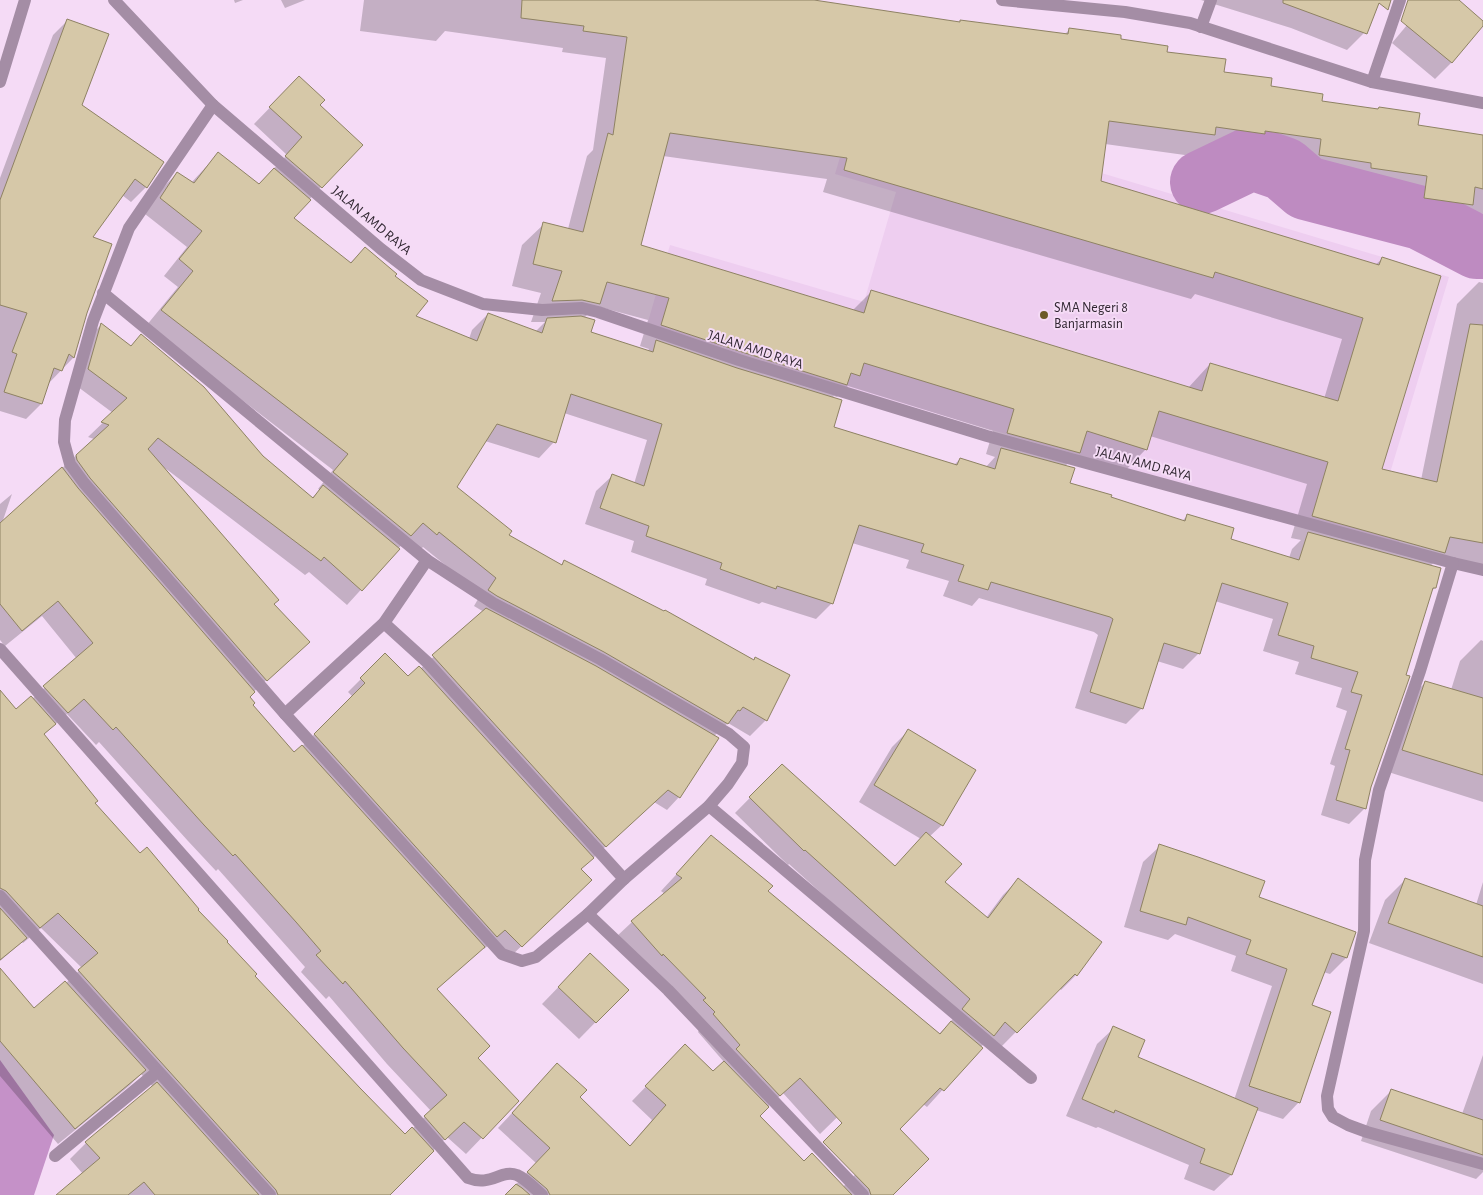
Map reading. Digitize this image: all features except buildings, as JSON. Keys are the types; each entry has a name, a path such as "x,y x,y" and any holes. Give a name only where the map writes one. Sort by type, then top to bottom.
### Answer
{"street":[{"path":"0,82 25,0"},
{"name":"JALAN AMD RAYA","path":"114,0 213,105 381,249 421,280 483,304 542,310 582,308 598,312 739,360 988,436 1483,570"},
{"path":"1002,0 1125,12 1190,23 1372,82 1483,103"},
{"path":"1201,28 1211,0"},
{"path":"1372,82 1400,0"},
{"path":"103,293 427,560 493,603 600,659 729,734 744,747 742,763 728,784 709,806 624,879 588,914 536,957 522,962 502,954 285,714 84,483 70,464 64,442 65,420 93,321 103,293 129,228 213,105"},
{"path":"285,714 384,623 427,560"},
{"path":"1453,563 1420,672 1379,790 1365,860 1364,932 1327,1096 1328,1109 1333,1117 1348,1125 1483,1164"},
{"path":"384,623 428,663 624,879"},
{"path":"0,649 468,1178 477,1181 488,1181 505,1174 516,1175 542,1195"},
{"path":"709,806 1031,1078"},
{"path":"0,896 270,1195"},
{"path":"588,914 668,990 863,1195"},
{"path":"55,1156 157,1072"}],"shaded area":[{"name":"SMA Negeri 8 Banjarmasin","path":"857,100 1449,277 1390,473 1417,483 1397,548 646,329 670,245 864,302 896,192 835,174"},
{"path":"0,1060 54,1135 34,1195 0,1195"}],"waterway":[{"path":"1202,182 1252,158 1284,169 1306,188 1421,218 1477,247 1483,247"}],"place":[{"name":"SMA Negeri 8 Banjarmasin","path":"1044,315"}]}
